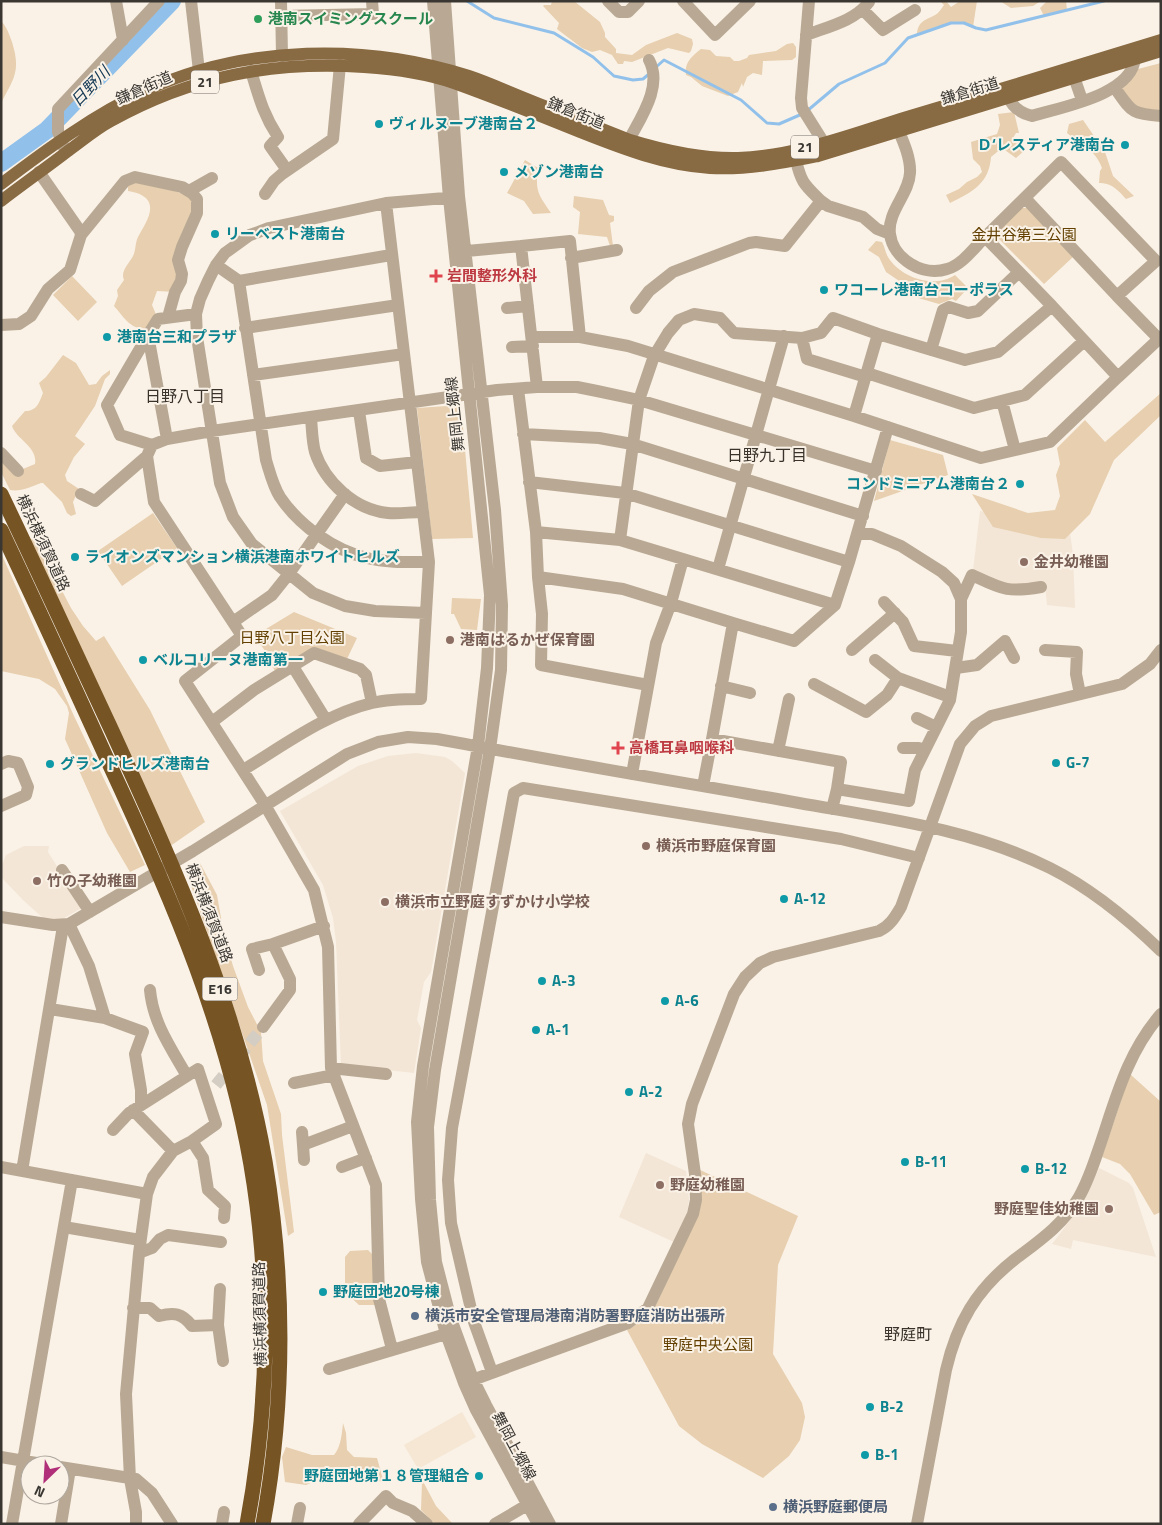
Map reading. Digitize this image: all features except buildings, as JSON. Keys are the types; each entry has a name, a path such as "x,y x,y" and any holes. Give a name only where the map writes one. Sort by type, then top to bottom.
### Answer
{"highway":[{"name":"横浜横須賀道路","path":"1,494 8,527 144,837 196,965 222,1045 242,1119 260,1226 266,1324 264,1386 254,1487 247,1524"},
{"name":"横浜横須賀道路","path":"8,527 166,849 220,990 242,1061 264,1160 273,1219 280,1324 276,1436 263,1524"}],"main road":[{"name":"鎌倉街道","path":"1,200 39,172 61,142 100,115 141,94 199,71 232,62 315,53 383,58 444,75 621,149 660,161 702,167 738,168 767,166 796,160 827,147 1161,40"},
{"name":"鎌倉街道","path":"897,125 1008,96 1161,50"},
{"name":"鎌倉街道","path":"1,184 50,147 108,123 132,110 180,90 231,74 282,66 340,65 422,74 470,76 629,140 680,154 718,158 767,156 827,147"}],"street":[{"path":"116,1 123,40"},
{"path":"61,142 58,109 159,1"},
{"path":"191,1 199,71"},
{"path":"281,1 282,56"},
{"path":"281,16 372,14 372,1"},
{"path":"433,1 444,75"},
{"path":"444,75 445,1"},
{"path":"608,1 619,12 628,12 639,1"},
{"path":"683,1 715,35 746,3"},
{"path":"809,1 801,98 805,113 827,147"},
{"path":"806,35 848,18 867,4 883,30 915,10"},
{"path":"1008,96 1012,106 1026,115 1032,116 1115,88 1130,74 1134,67 1134,58"},
{"path":"265,194 274,181 287,170 333,140 340,65"},
{"path":"629,140 651,95 654,83 652,65"},
{"path":"251,71 264,114 278,137 270,146 287,170"},
{"name":"舞岡上郷線","path":"444,75 490,595 484,748"},
{"path":"1074,77 1082,100"},
{"path":"1115,88 1133,112 1161,116"},
{"path":"897,125 910,171 906,191 891,220 890,234 898,254 909,264 935,271 948,269 959,262 1061,162 1158,259 1117,296"},
{"path":"796,160 804,184 821,201 828,206 862,217 877,230 890,234"},
{"path":"39,172 81,235"},
{"path":"1,325 19,324 31,316 48,289 70,270 81,235 125,181 135,177 182,187 197,199 197,212 178,260 182,274 181,281 175,292 168,317"},
{"path":"189,192 212,178"},
{"path":"426,613 375,611 345,606 313,593 288,575 252,544 233,517 220,483 197,337 196,314 200,299 216,265 225,253 250,235 269,228 386,203 454,197"},
{"path":"512,347 533,342 580,337 628,346 854,416 981,458 1050,442 1160,338 1117,296 1025,198"},
{"path":"636,308 649,291 673,272 749,243 756,242 785,246 821,201"},
{"path":"243,770 326,720 372,703 399,699 421,699 429,562 386,203"},
{"path":"985,237 1118,378"},
{"path":"459,251 570,241 580,337"},
{"path":"520,246 537,387"},
{"path":"571,258 617,250"},
{"path":"238,281 391,255"},
{"path":"216,265 238,281 266,460 271,479 279,496 296,517 317,534 345,552 369,559 429,562"},
{"path":"932,350 943,310 949,307 968,313 978,312 1019,272"},
{"path":"245,328 398,305"},
{"path":"507,308 528,306"},
{"path":"620,540 639,400 656,354 668,333 679,320 694,314 720,318 734,333 802,338 821,334 833,318 878,334 965,360 998,352 1052,306"},
{"path":"149,451 120,435 107,405 158,319 196,314"},
{"path":"854,416 878,334"},
{"path":"148,335 167,439"},
{"path":"718,569 784,336"},
{"path":"802,338 807,359 974,408 1025,395 1084,341"},
{"path":"253,375 404,354"},
{"path":"81,494 95,501 149,451 167,439 409,402 497,390 537,387 577,387 639,400 876,471"},
{"path":"518,388 536,532 542,614 541,665 648,685"},
{"path":"1002,401 1015,450"},
{"path":"360,410 366,458 380,466 417,462"},
{"path":"310,418 314,451 326,475 345,494 364,506 386,513 422,512"},
{"path":"538,576 623,589 794,642 835,605 888,427"},
{"path":"523,434 600,438 632,444 863,516"},
{"path":"149,451 154,502 242,636 185,681 265,805 314,890 324,926 328,947 333,1072 376,1185 379,1299 392,1349"},
{"path":"1,453 18,471"},
{"path":"529,482 625,493 849,562"},
{"path":"233,622 272,595 345,494"},
{"path":"536,532 620,540 835,605"},
{"path":"837,789 909,801 915,770 950,697 961,632 961,599 954,583 942,572 901,546 872,534 857,534"},
{"path":"632,774 656,643 683,559"},
{"path":"961,599 972,575 1011,591 1041,587"},
{"path":"884,602 903,622 913,649 957,651"},
{"path":"852,650 861,638 895,613"},
{"path":"703,786 733,623"},
{"path":"956,668 977,665 1005,641 1014,658"},
{"path":"1045,650 1077,652 1076,674 1080,694"},
{"path":"469,1381 628,1323 648,1308 693,1214 696,1200 695,1174 688,1124 698,1088 734,994 745,977 760,963 773,957 886,928 901,907 960,744 975,726 991,716 1122,684 1150,664 1161,650"},
{"path":"212,722 254,690 314,653 360,669 366,674 372,703"},
{"path":"875,660 898,678 950,697"},
{"path":"292,665 326,720"},
{"path":"814,684 866,712 887,695 898,678"},
{"path":"722,686 750,693"},
{"path":"778,751 786,704"},
{"path":"917,718 936,727"},
{"path":"1,917 66,925 193,851 347,754 378,742 408,737 437,739 832,809 930,828 991,844 1050,868 1079,884 1109,904 1161,951"},
{"path":"712,739 841,762 832,809"},
{"path":"484,748 423,1066 417,1122 421,1200 427,1262 446,1334 532,1502 550,1524"},
{"path":"469,1381 436,1262 430,1200 428,1127 484,748"},
{"path":"903,748 919,748 924,750"},
{"path":"1,764 8,761 18,763 28,787 26,795 1,806"},
{"path":"492,1372 474,1322 453,1232 448,1180 452,1128 514,793 523,788 785,830 841,839 919,858"},
{"path":"62,870 90,912"},
{"path":"22,1171 66,925"},
{"path":"66,925 89,966 105,1018"},
{"path":"259,970 252,949 274,944 324,926"},
{"path":"263,1027 290,990 290,979 274,944"},
{"path":"150,990 152,1006 160,1030 187,1076"},
{"path":"50,1009 105,1018 143,1032 135,1054 141,1090 137,1108"},
{"path":"917,1524 946,1370 960,1324 989,1282 1050,1233 1075,1203 1094,1161 1132,1056 1146,1031 1161,1014"},
{"path":"113,1130 137,1108 198,1069 211,1087 216,1124 192,1141 173,1151 153,1177 147,1194 139,1247 126,1394 130,1479 136,1512 136,1524"},
{"path":"294,1083 333,1072 386,1074"},
{"path":"137,1108 173,1151"},
{"path":"303,1145 353,1126"},
{"path":"302,1132 304,1160"},
{"path":"192,1141 204,1158 208,1190 225,1206 224,1218"},
{"path":"342,1167 366,1158"},
{"path":"1,1167 147,1194"},
{"path":"24,1455 72,1180"},
{"path":"64,1228 139,1247 152,1248 160,1239 168,1235 221,1242"},
{"path":"220,1289 218,1325 223,1361"},
{"path":"133,1308 150,1308 159,1316 172,1313 186,1319 192,1326 218,1325"},
{"path":"329,1368 446,1334"},
{"path":"1,1457 20,1460"},
{"path":"70,1469 136,1479 152,1493 172,1524"},
{"path":"12,1524 20,1477"},
{"path":"359,1524 386,1496 393,1503 412,1510 426,1524"},
{"path":"495,1524 532,1502"},
{"name":"舞岡上郷線","path":"532,1502 538,1524"},
{"path":"61,1524 62,1505"},
{"path":"297,1524 300,1508"}],"shaded area":[{"name":"金井幼稚園","path":"980,511 1039,523 1069,526 1073,554 1075,608 1047,605 1045,585 1013,587 973,571"},
{"name":"横浜市立野庭すずかけ小学校","path":"416,753 445,757 465,773 431,972 424,982 417,1020 421,1028 414,1073 341,1065 336,942 333,918 323,885 280,811 358,766 388,756"},
{"name":"竹の子幼稚園","path":"24,846 49,846 48,852 85,906 61,920 43,918 23,900 1,877 1,867 6,855"},
{"name":"野庭幼稚園","path":"646,1153 686,1171 689,1200 687,1213 674,1242 619,1217"},
{"name":"野庭聖佳幼稚園","path":"1099,1168 1129,1183 1133,1188 1156,1257 1073,1240 1071,1249 1052,1244 1083,1203"},
{"path":"462,1412 476,1437 418,1469 404,1445"}],"green space":[{"path":"552,1 574,1 600,22 605,37 616,49 616,53 632,55 646,45 677,33 692,39 691,51 689,53 668,48 632,62 624,61 623,64 618,64 612,55 600,50 592,52 582,48 557,29 559,23 543,6 551,5"},
{"path":"940,1 946,1 951,7 960,1 977,1 973,27 966,24 952,23 917,34 919,26 938,13 944,5"},
{"path":"1000,1 1041,1 1033,6 1011,8"},
{"path":"1047,1 1066,1 1067,10 1044,16 1040,8"},
{"path":"1,21 10,36 15,52 16,67 13,80 1,103"},
{"path":"793,43 796,47 796,57 792,60 763,61 762,75 753,73 747,77 743,87 742,83 738,92 728,96 702,86 686,75 687,63 701,49 710,50 716,56 730,57 734,61 739,61 747,58 749,55 776,51 787,44"},
{"path":"1161,63 1161,114 1139,112 1118,90 1138,69"},
{"path":"1014,112 1019,133 1016,133 1013,138 1025,150 1016,158 1002,148 991,157 990,166 983,181 972,191 950,203 946,195 959,189 982,172 980,166 973,159 971,142 997,134 1000,125 998,114"},
{"path":"1083,120 1105,152 1113,176 1134,196 1126,199 1118,190 1099,183 1102,168 1096,156 1067,133 1069,124"},
{"path":"525,160 538,168 538,192 551,213 533,214 524,201 507,193"},
{"path":"139,178 197,199 175,292 157,291 152,305 158,319 145,329 135,327 114,306 118,296 117,290 124,280 124,271 133,256 137,239 149,216 150,205 148,200 138,193 128,191 128,186"},
{"path":"574,196 603,200 609,215 614,216 614,221 610,223 613,246 610,246 607,237 578,234 580,212 573,207"},
{"name":"金井谷第三公園","path":"1021,208 1027,208 1073,257 1044,284 998,238 996,231"},
{"path":"876,241 882,242 887,255 894,264 909,276 928,281 938,281 955,275 968,288 956,301 952,299 939,304 908,295 911,289 886,272 879,257 868,250"},
{"path":"72,276 97,302 78,321 53,295"},
{"path":"63,355 76,363 89,385 96,384 110,370 110,374 105,379 95,406 75,436 85,444 74,457 65,475 67,481 79,489 73,502 76,514 71,516 67,513 62,502 43,483 22,490 10,490 1,472 1,454 18,471 35,464 35,458 30,448 12,426 25,411 32,410 37,406 43,393 39,383"},
{"path":"1161,393 1161,415 1114,460 1090,514 1065,539 1041,538 993,527 972,494 1028,513 1055,510 1060,496 1056,475 1060,464 1057,448 1085,420 1105,442"},
{"path":"461,405 473,538 432,539 417,408"},
{"path":"890,440 943,455 948,475 874,501"},
{"path":"153,513 177,548 122,586 98,551"},
{"path":"26,537 36,541 71,608 83,626 96,641 104,636 150,710 205,822 166,849"},
{"path":"1,553 74,716 145,865 130,872 107,833 65,739 69,713 67,706 55,689 39,679 1,671"},
{"path":"452,598 481,599 477,630 461,629 454,614 451,614"},
{"name":"日野八丁目公園","path":"294,612 357,638 346,661 318,650 276,672 266,658 269,656 260,644 251,638"},
{"path":"200,863 217,895 224,935 233,966 248,1007 261,1032 263,1061 281,1114 294,1232 288,1236 267,1105 186,871"},
{"path":"1130,1074 1161,1102 1161,1212 1154,1215 1130,1174 1120,1164 1102,1157"},
{"name":"野庭中央公園","path":"698,1169 798,1216 778,1265 773,1354 802,1403 805,1417 800,1440 789,1456 763,1478 702,1444 679,1426 627,1330 643,1320 655,1307 697,1216"},
{"path":"368,1250 373,1255 375,1305 359,1305 345,1292 345,1257 350,1251"},
{"path":"343,1423 346,1433 347,1450 354,1457 377,1458 384,1483 364,1475 341,1476 334,1480 315,1481 306,1485 285,1482 282,1457 286,1447 312,1455 334,1455 340,1444"},
{"path":"418,1472 436,1506 453,1524 435,1524 421,1510 422,1483"}],"waterway":[{"name":"日野川","path":"1,163 47,130 172,1"},
{"path":"467,1 494,18 554,33 593,57 614,76 633,80 643,79 649,74"},
{"path":"807,111 839,84 885,63 908,38 951,23 964,23 986,30 1104,1"},
{"path":"655,68 664,60 741,100 767,123 779,124 802,114"}],"tunnel":[{"path":"216,1085 263,1027"}],"place":[{"name":"港南スイミングスクール","path":"258,19"},
{"name":"ヴィルヌーブ港南台２","path":"379,124"},
{"name":"Ｄ‘レスティア港南台","path":"1125,145"},
{"name":"メゾン港南台","path":"504,172"},
{"name":"リーベスト港南台","path":"215,234"},
{"name":"岩間整形外科","path":"436,276"},
{"name":"ワコーレ港南台コーポラス","path":"824,290"},
{"name":"港南台三和プラザ","path":"107,337"},
{"name":"コンドミニアム港南台２","path":"1020,484"},
{"name":"ライオンズマンション横浜港南ホワイトヒルズ","path":"75,557"},
{"name":"金井幼稚園","path":"1024,562"},
{"name":"港南はるかぜ保育園","path":"450,640"},
{"name":"ベルコリーヌ港南第一","path":"143,660"},
{"name":"高橋耳鼻咽喉科","path":"618,748"},
{"name":"G-7","path":"1056,763"},
{"name":"グランドヒルズ港南台","path":"50,764"},
{"name":"横浜市野庭保育園","path":"646,846"},
{"name":"竹の子幼稚園","path":"37,881"},
{"name":"A-12","path":"784,899"},
{"name":"横浜市立野庭すずかけ小学校","path":"385,902"},
{"name":"A-3","path":"542,981"},
{"name":"A-6","path":"665,1001"},
{"name":"A-1","path":"536,1030"},
{"name":"A-2","path":"629,1092"},
{"name":"B-11","path":"905,1162"},
{"name":"B-12","path":"1025,1169"},
{"name":"野庭幼稚園","path":"660,1185"},
{"name":"野庭聖佳幼稚園","path":"1109,1209"},
{"name":"野庭団地20号棟","path":"323,1292"},
{"name":"横浜市安全管理局港南消防署野庭消防出張所","path":"415,1316"},
{"name":"B-2","path":"870,1407"},
{"name":"B-1","path":"865,1455"},
{"name":"野庭団地第１８管理組合","path":"479,1476"},
{"name":"横浜野庭郵便局","path":"773,1507"}],"district":[{"name":"日野八丁目","path":"185,396"},
{"name":"日野九丁目","path":"767,455"},
{"name":"野庭町","path":"908,1334"}]}
